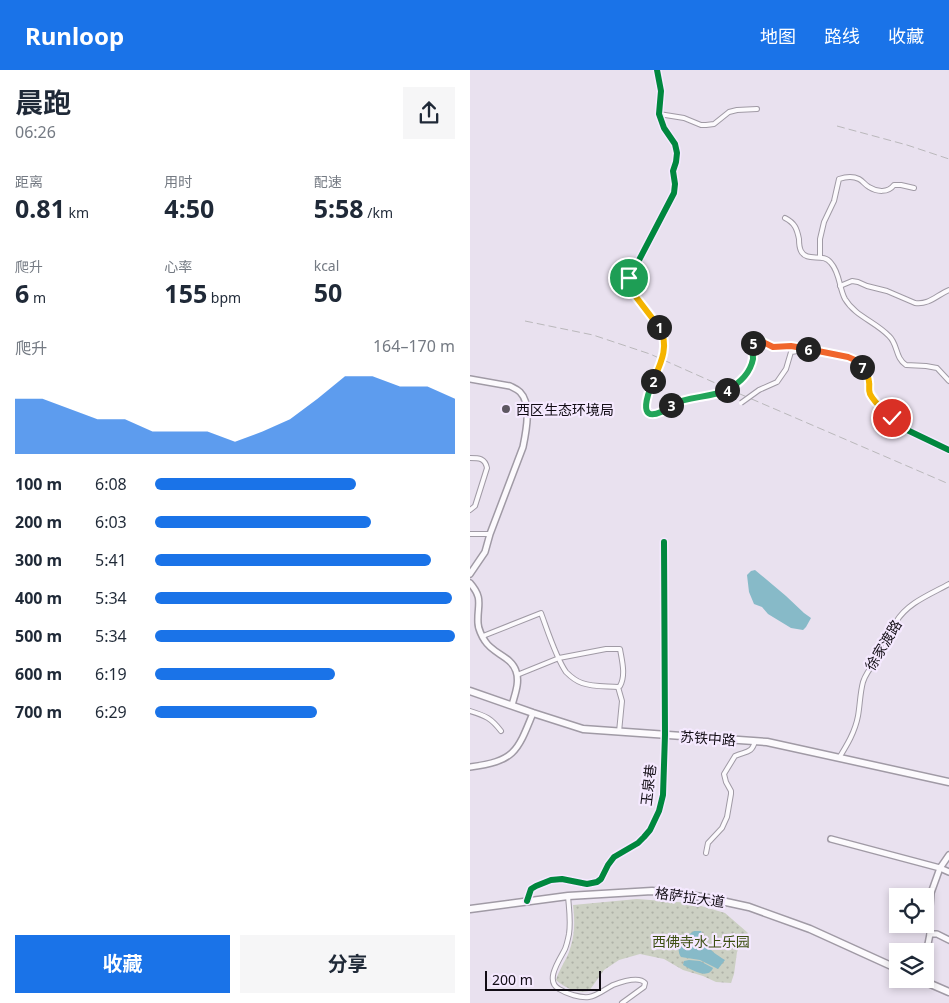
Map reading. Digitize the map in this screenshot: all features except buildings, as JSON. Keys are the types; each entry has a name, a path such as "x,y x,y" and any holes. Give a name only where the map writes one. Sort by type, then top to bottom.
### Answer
{"main road":[{"name":"苏铁中路","path":"470,691 583,729 767,742 949,782"},
{"name":"格萨拉大道","path":"470,908 568,896 652,891 703,897 749,907 810,929 889,965"},
{"path":"934,986 949,992"}],"street":[{"path":"657,70 661,91 658,114 677,149 677,158 673,171 675,188 638,262 631,270 629,278 633,293 660,329 665,341 660,364 646,401 646,409 649,412 658,413 681,400 715,394 735,386 748,372 752,360 752,345 757,340 773,347 791,346 810,349 855,360 867,374 868,388 880,408 905,429 949,450"},
{"path":"658,114 684,118 701,125 706,125 714,124 729,112 757,109"},
{"path":"820,257 820,239 824,222 834,201 839,179 846,177 856,178 870,188 883,191 889,190 894,185 914,188"},
{"path":"785,218 794,224 796,228 800,251 812,258 820,257 827,259 834,267 844,297 854,310 872,321 893,339 898,356 904,364 937,368 949,381"},
{"path":"840,286 852,281 858,282 887,291 915,304 928,302 949,290"},
{"path":"740,405 759,390 777,382 786,369 791,352 810,349"},
{"path":"470,379 510,386 522,394 526,405 523,447 485,552 470,574"},
{"path":"470,458 482,459 486,463 487,468 475,506 470,510"},
{"path":"470,534 490,534"},
{"path":"664,542 665,735"},
{"path":"470,583 480,601 477,625 485,642 512,662 516,668 516,690 512,705"},
{"name":"徐家渡路","path":"839,758 855,729 865,675 884,649 897,620 909,607 949,584"},
{"path":"483,636 541,613 559,658 566,672 581,683 590,685 620,686 623,679 620,649 606,649 559,658 517,675"},
{"path":"618,686 622,701 619,732"},
{"path":"470,711 488,718 501,731"},
{"path":"470,767 496,762 508,757 523,739 533,713"},
{"name":"玉泉巷","path":"527,901 531,889 551,880 562,879 587,884 597,882 601,879 614,857 644,838 654,823 661,804 665,735"},
{"path":"706,853 708,843 722,828 727,817 731,794 724,776 725,771 735,756 750,751 753,748 755,741"},
{"path":"831,839 949,872"},
{"path":"928,943 931,893 940,868 949,855"},
{"path":"568,896 571,922 569,936 554,971 553,982 560,990 588,997 613,985 627,981 643,980 645,983 644,988 622,1003"},
{"path":"930,934 937,934 949,940"}],"green space":[{"name":"西佛寺水上乐园","path":"637,899 691,903 725,913 748,933 737,952 731,983 716,982 683,970 664,959 640,954 619,960 604,970 589,991 571,990 556,980 569,952 572,940 574,923 573,905"}],"water":[{"path":"755,570 811,618 803,630 791,628 768,614 762,607 754,604 749,592 747,575"},
{"path":"694,931 701,931 710,948 725,960 718,969 700,960 681,957 679,949 682,942"},
{"path":"684,961 700,961 713,968 711,972 700,973 683,965"}],"railway":[{"path":"837,126 907,145 949,159"},
{"path":"525,321 593,335 650,354 949,484"}],"cycle path":[{"path":"657,70 661,91 659,114 664,128 675,144 677,153 673,171 674,193 638,262 632,269 630,276 633,293 657,323 663,334 665,344 661,363 648,392 646,409 651,413 657,413 678,402 715,395 734,387 747,374 752,361 753,343 759,340 773,347 799,347 852,358 867,374 870,392 881,408 905,429 949,450"},
{"path":"527,901 531,889 551,880 562,879 587,884 597,882 601,879 614,857 638,843 644,837 650,830 659,811 663,795 665,735 664,542"}],"place":[{"name":"西区生态环境局","path":"506,409"}],"route":[{"path":"629,278 633,293 656,323 665,341 665,348 645,405 649,412 658,413 681,400 722,392 735,386 748,372 753,355 752,345 757,340 773,347 799,347 852,358 867,374 870,394 880,408 892,418"}]}
